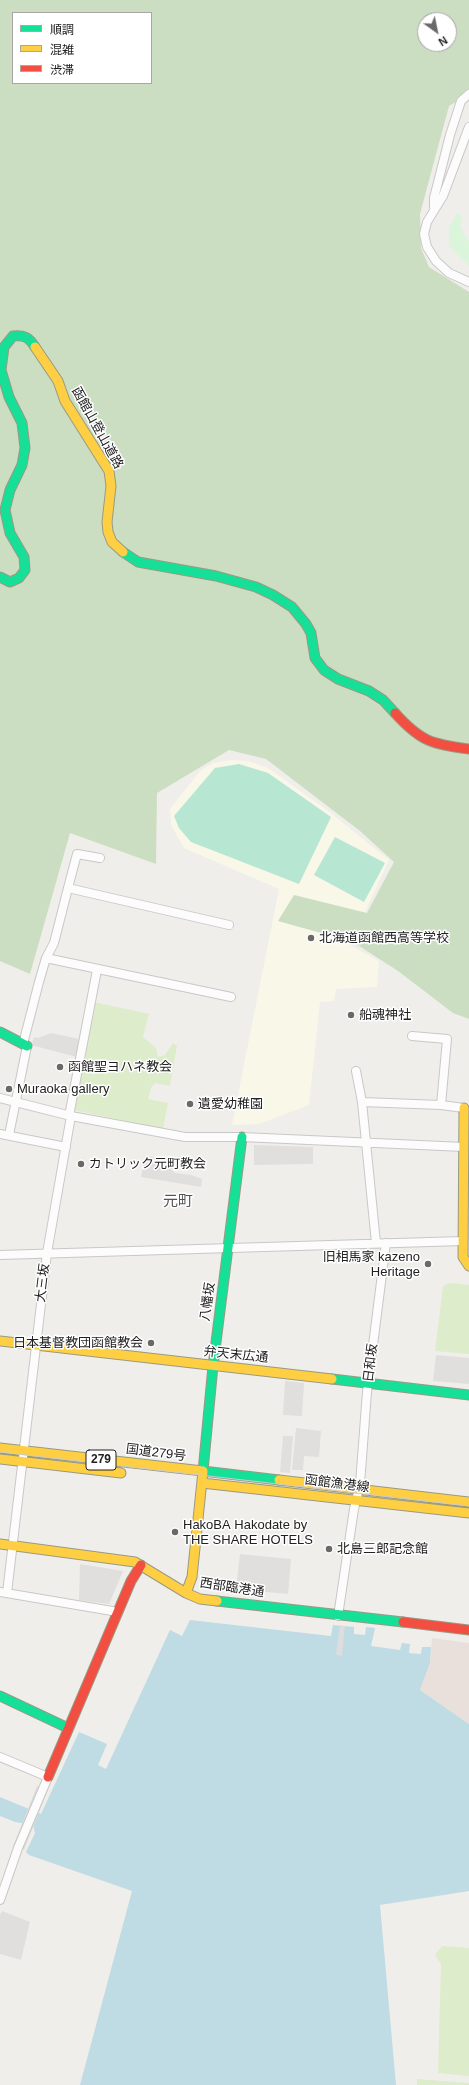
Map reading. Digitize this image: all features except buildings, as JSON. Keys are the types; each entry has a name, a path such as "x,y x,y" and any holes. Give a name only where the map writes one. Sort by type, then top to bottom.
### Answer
{"main road":[{"name":"函館山登山道路","path":"0,577 10,582 19,578 25,570 24,557 10,534 5,510 10,490 22,464 25,448 22,423 4,385 1,370 4,347 13,336 22,335 30,339 58,381 65,401 109,471 112,484 107,510 106,528 112,542 122,554 138,562 241,583 274,595 298,612 306,624 312,638 312,648 318,663 326,673 362,687 376,695 390,707 408,729 426,741 469,749"},
{"path":"0,1032 25,1045"},
{"path":"464,1108 466,1152 463,1257 469,1266"},
{"name":"八幡坂","path":"203,1471 213,1366 242,1137"},
{"name":"弁天末広通","path":"0,1341 469,1394"},
{"name":"国道279号","path":"0,1448 203,1471 192,1577 186,1593"},
{"name":"国道279号","path":"0,1459 131,1474"},
{"name":"函館漁港線","path":"203,1471 359,1486 469,1502"},
{"name":"国道279号","path":"190,1481 202,1483"},
{"name":"函館漁港線","path":"202,1483 469,1513"},
{"name":"西部臨港通","path":"0,1544 126,1560 141,1565 200,1600 469,1630"},
{"path":"48,1777 118,1612 141,1565"},
{"path":"0,1696 68,1728"}],"street":[{"path":"434,207 434,198 450,135 461,101 469,94"},
{"path":"469,127 443,196 434,207 424,234 427,247 436,261 449,273 469,282"},
{"path":"9,1135 25,1045 46,958 54,943 77,854 100,858"},
{"path":"68,888 229,925"},
{"path":"46,958 231,997"},
{"name":"大三坂","path":"3,1592 13,1546 47,1253 70,1116 98,970"},
{"path":"412,1036 446,1039 440,1105"},
{"path":"356,1071 362,1102 376,1244"},
{"path":"0,1098 70,1116 185,1137 242,1137 366,1142 466,1152"},
{"path":"362,1102 440,1105 464,1108"},
{"path":"0,1134 66,1147"},
{"path":"0,1255 464,1241"},
{"name":"日和坂","path":"338,1616 359,1486 368,1383 386,1243"},
{"path":"3,1592 118,1612"},
{"path":"0,1757 48,1777 42,1788 0,1900"}],"shaded area":[{"name":"北海道函館西高等学校","path":"231,760 248,761 268,768 327,810 389,860 350,945 379,961 377,987 336,989 334,1001 320,1002 309,1105 259,1124 232,1125 279,889 184,848 171,825 170,809 201,770 213,763"},
{"path":"51,1033 79,1039 77,1057 31,1045 34,1037 38,1038"},
{"path":"254,1145 313,1147 313,1164 254,1165"},
{"path":"145,1156 170,1159 171,1169 175,1173 191,1175 202,1179 201,1187 141,1177"},
{"path":"436,1355 469,1358 469,1384 433,1381"},
{"path":"285,1381 304,1383 302,1416 283,1415"},
{"path":"296,1428 321,1431 319,1457 304,1456 303,1470 292,1470"},
{"path":"283,1436 293,1436 290,1473 280,1472"},
{"path":"240,1554 291,1559 288,1594 236,1589"},
{"path":"80,1564 123,1571 109,1604 79,1600"},
{"path":"432,1638 469,1643 469,1724 420,1690 430,1663"},
{"path":"2,1911 30,1922 21,1960 0,1954 0,1915"}],"green space":[{"path":"0,0 469,0 469,94 449,106 420,214 421,248 429,267 469,292 469,1019 453,1013 398,971 353,942 278,921 294,895 367,913 394,862 360,831 266,759 229,750 157,793 156,864 70,833 30,974 0,961"},
{"path":"458,213 463,218 460,224 464,235 469,241 469,266 449,246 449,226"},
{"path":"239,764 268,773 331,817 299,884 191,842 179,828 174,816 215,768"},
{"path":"335,837 385,863 364,902 314,875"},
{"path":"94,1002 149,1014 143,1037 156,1048 158,1057 165,1055 173,1043 177,1046 170,1086 155,1083 151,1088 148,1099 168,1103 163,1129 74,1110"},
{"path":"450,1283 469,1285 469,1354 435,1351 443,1286"},
{"path":"442,1946 469,1948 469,2076 438,2073 441,1964 435,1955"},
{"path":"417,2079 469,2083 469,2085 417,2085"}],"water":[{"path":"190,1620 331,1636 333,1625 354,1627 354,1634 365,1635 366,1627 375,1628 371,1646 400,1650 402,1643 410,1644 409,1653 421,1654 422,1647 431,1647 430,1663 420,1690 469,1724 469,1891 380,1905 396,2085 80,2085 132,1891 29,1855 26,1852 35,1833 33,1825 15,1822 0,1816 0,1797 41,1814 79,1732 107,1744 98,1765 106,1769 170,1630 182,1636"}],"pier":[{"path":"340,1625 345,1626 342,1656 336,1655"},
{"path":"37,1786 48,1790 24,1850 13,1846"}],"tram line":[{"path":"0,1452 469,1506"}],"traffic: fast":[{"path":"0,577 10,582 19,578 25,570 24,557 10,533 5,510 10,490 22,465 25,448 22,423 9,397 1,370 4,347 13,336 23,336 31,341 35,347"},
{"path":"123,552 138,562 216,576 256,587 273,595 292,607 306,624 311,633 315,658 324,670 338,679 369,691 383,700 395,713"},
{"path":"0,1032 27,1046"},
{"path":"242,1137 213,1366 203,1471 279,1480"},
{"path":"332,1379 469,1395"},
{"path":"217,1601 403,1622"},
{"path":"0,1696 68,1728"}],"traffic: slow":[{"path":"35,347 58,381 65,401 109,471 111,486 107,522 108,532 112,542 123,552"},
{"path":"464,1108 463,1257 469,1266"},
{"path":"0,1341 332,1379"},
{"path":"0,1448 203,1471 192,1577 186,1593"},
{"path":"0,1459 121,1473"},
{"path":"279,1480 469,1502"},
{"path":"202,1483 469,1513"},
{"path":"0,1544 135,1562 186,1593 200,1599 217,1601"}],"traffic: jam":[{"path":"395,713 412,730 428,740 445,745 469,749"},
{"path":"48,1777 131,1581 141,1565"},
{"path":"403,1622 469,1630"}],"place":[{"name":"北海道函館西高等学校","path":"311,938"},
{"name":"船魂神社","path":"351,1015"},
{"name":"函館聖ヨハネ教会","path":"60,1067"},
{"name":"Muraoka gallery","path":"9,1089"},
{"name":"遺愛幼稚園","path":"190,1104"},
{"name":"カトリック元町教会","path":"81,1164"},
{"name":"旧相馬家 kazeno Heritage","path":"428,1264"},
{"name":"日本基督教団函館教会","path":"151,1343"},
{"name":"HakoBA Hakodate by THE SHARE HOTELS","path":"175,1532"},
{"name":"北島三郎記念館","path":"329,1549"}],"district":[{"name":"元町","path":"178,1202"}]}
